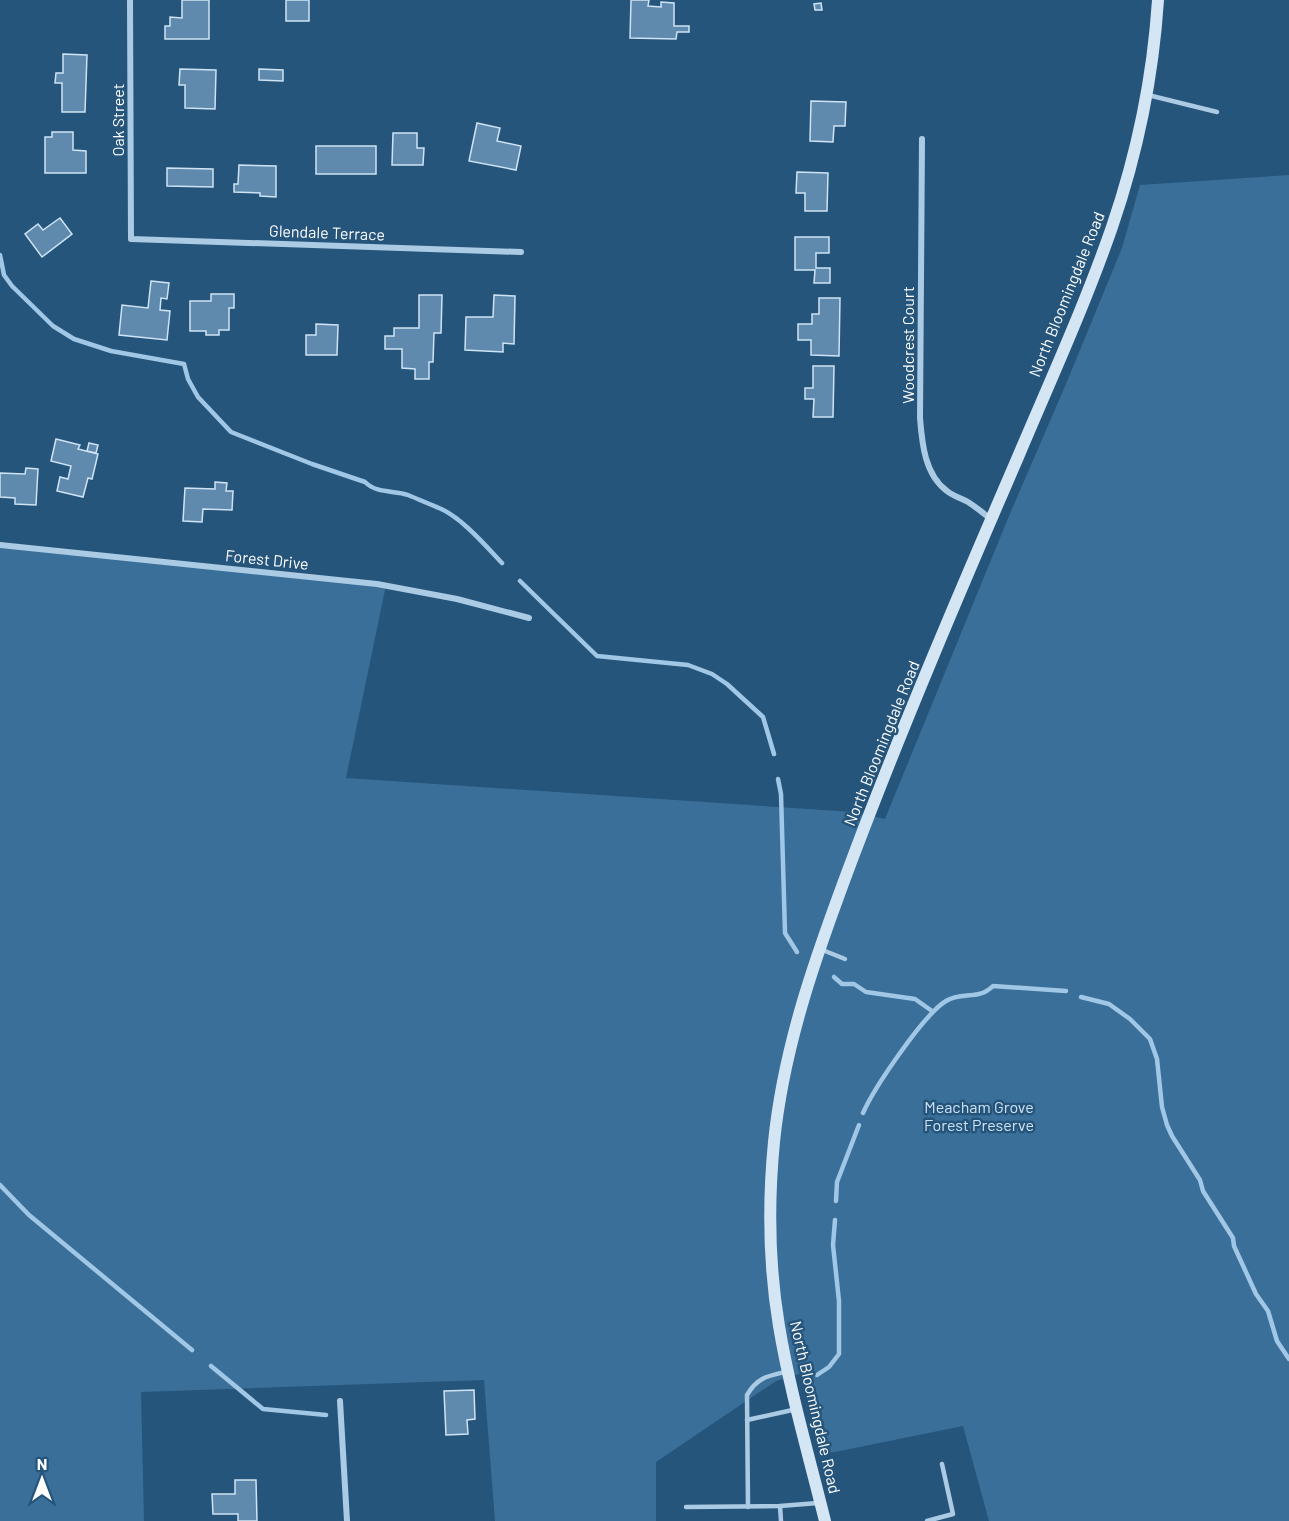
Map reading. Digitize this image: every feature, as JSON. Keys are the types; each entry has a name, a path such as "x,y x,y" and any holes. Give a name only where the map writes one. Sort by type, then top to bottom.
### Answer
{"main road":[{"name":"North Bloomingdale Road","path":"825,1521 788,1371 779,1323 773,1263 771,1197 774,1143 790,1048 820,949 874,801 1109,235 1135,150 1154,45 1158,0"}],"street":[{"name":"Oak Street","path":"130,0 131,239"},
{"name":"Woodcrest Court","path":"922,139 921,440 927,463 935,478 946,491 991,519"},
{"name":"Glendale Terrace","path":"131,239 521,252"},
{"name":"Forest Drive","path":"0,545 377,584 457,599 528,618"},
{"path":"340,1401 348,1521"}],"lane":[{"path":"1146,94 1217,112"},
{"path":"820,949 845,959"},
{"path":"748,1507 747,1395 754,1383 771,1375 788,1371"},
{"path":"747,1420 797,1409"},
{"path":"927,1521 953,1514 942,1464"},
{"path":"686,1507 780,1506 820,1502"},
{"path":"780,1506 781,1521"}],"green space":[{"name":"Meacham Grove Forest Preserve","path":"1289,175 1289,1521 989,1521 963,1426 825,1454 805,1372 776,1381 656,1462 656,1521 495,1521 484,1380 141,1392 144,1521 0,1521 0,545 386,585 346,778 853,812 885,819 1122,248 1140,185"}],"building":[{"path":"182,0 209,0 209,39 165,39 165,26 170,26 170,17 182,18"},
{"path":"286,0 309,0 309,21 286,21"},
{"path":"631,0 649,0 648,6 661,7 661,2 674,3 674,26 689,26 689,32 677,32 676,39 630,38"},
{"path":"821,3 822,10 815,10 814,4"},
{"path":"63,54 87,55 85,112 62,112 62,83 55,83 56,73 63,73"},
{"path":"180,69 216,70 215,109 185,108 185,85 179,85"},
{"path":"259,69 283,70 283,81 259,80"},
{"path":"811,101 846,102 845,126 834,126 833,142 810,141"},
{"path":"477,123 500,128 497,141 521,146 516,170 469,161"},
{"path":"52,132 73,132 73,150 86,151 86,173 45,173 45,137 52,137"},
{"path":"393,133 417,133 417,148 424,148 423,165 392,165"},
{"path":"316,146 376,146 376,174 316,174"},
{"path":"239,165 276,166 276,197 260,196 260,193 234,192 234,184 238,184"},
{"path":"167,168 213,169 213,187 167,186"},
{"path":"797,172 828,173 827,211 805,211 805,193 796,193"},
{"path":"60,218 72,234 42,257 25,234 38,224 43,230"},
{"path":"795,237 829,237 829,253 816,253 816,268 830,268 830,283 814,283 815,270 795,270"},
{"path":"151,281 169,283 167,299 161,298 160,310 170,311 167,340 119,335 122,305 148,308"},
{"path":"211,294 234,294 234,308 229,308 229,330 219,330 219,335 206,335 206,331 190,331 190,301 211,301"},
{"path":"419,295 442,295 441,333 434,333 433,362 429,362 429,379 415,379 415,369 402,368 402,349 385,349 385,336 394,336 394,328 419,328"},
{"path":"494,295 515,296 514,344 503,343 503,352 465,350 466,317 493,317"},
{"path":"819,298 840,298 839,356 811,355 811,340 798,340 798,324 812,324 812,314 819,314"},
{"path":"316,324 338,325 337,355 306,355 306,335 316,335"},
{"path":"813,366 834,366 833,417 813,417 814,399 805,399 805,388 813,388"},
{"path":"56,439 80,445 78,449 98,454 92,479 88,478 83,497 57,491 60,477 68,479 71,466 51,461"},
{"path":"89,443 98,445 96,453 87,451"},
{"path":"26,468 38,469 36,505 15,504 15,498 0,497 0,473 25,474"},
{"path":"215,482 227,483 226,491 233,491 232,510 203,509 202,522 183,521 185,488 215,489"},
{"path":"474,1390 475,1419 467,1420 468,1434 446,1435 444,1391"},
{"path":"235,1480 256,1480 257,1521 238,1521 238,1514 213,1514 212,1494 235,1494"}],"waterway":[{"path":"0,255 4,275 12,286 53,326 74,339 111,351 184,364 188,379 198,397 231,432 365,482 380,490 403,493 439,508 456,518 502,563"},
{"path":"520,581 597,656 688,665 712,674 727,684 763,717 774,754"},
{"path":"778,779 781,794 785,933 797,952"},
{"path":"834,977 842,984 854,984 866,992 915,999 932,1011"},
{"path":"863,1113 900,1052 925,1020 946,1001 976,995 993,986 1066,991"},
{"path":"1081,997 1109,1004 1130,1019 1150,1039 1157,1059 1162,1107 1167,1125 1200,1180 1203,1191 1233,1238 1234,1246 1256,1294 1268,1311 1277,1341 1289,1359"},
{"path":"836,1201 837,1182 859,1125"},
{"path":"0,1185 29,1215 192,1350"},
{"path":"817,1375 829,1367 839,1354 839,1301 833,1245 835,1220"},
{"path":"211,1366 263,1409 326,1415"}]}
